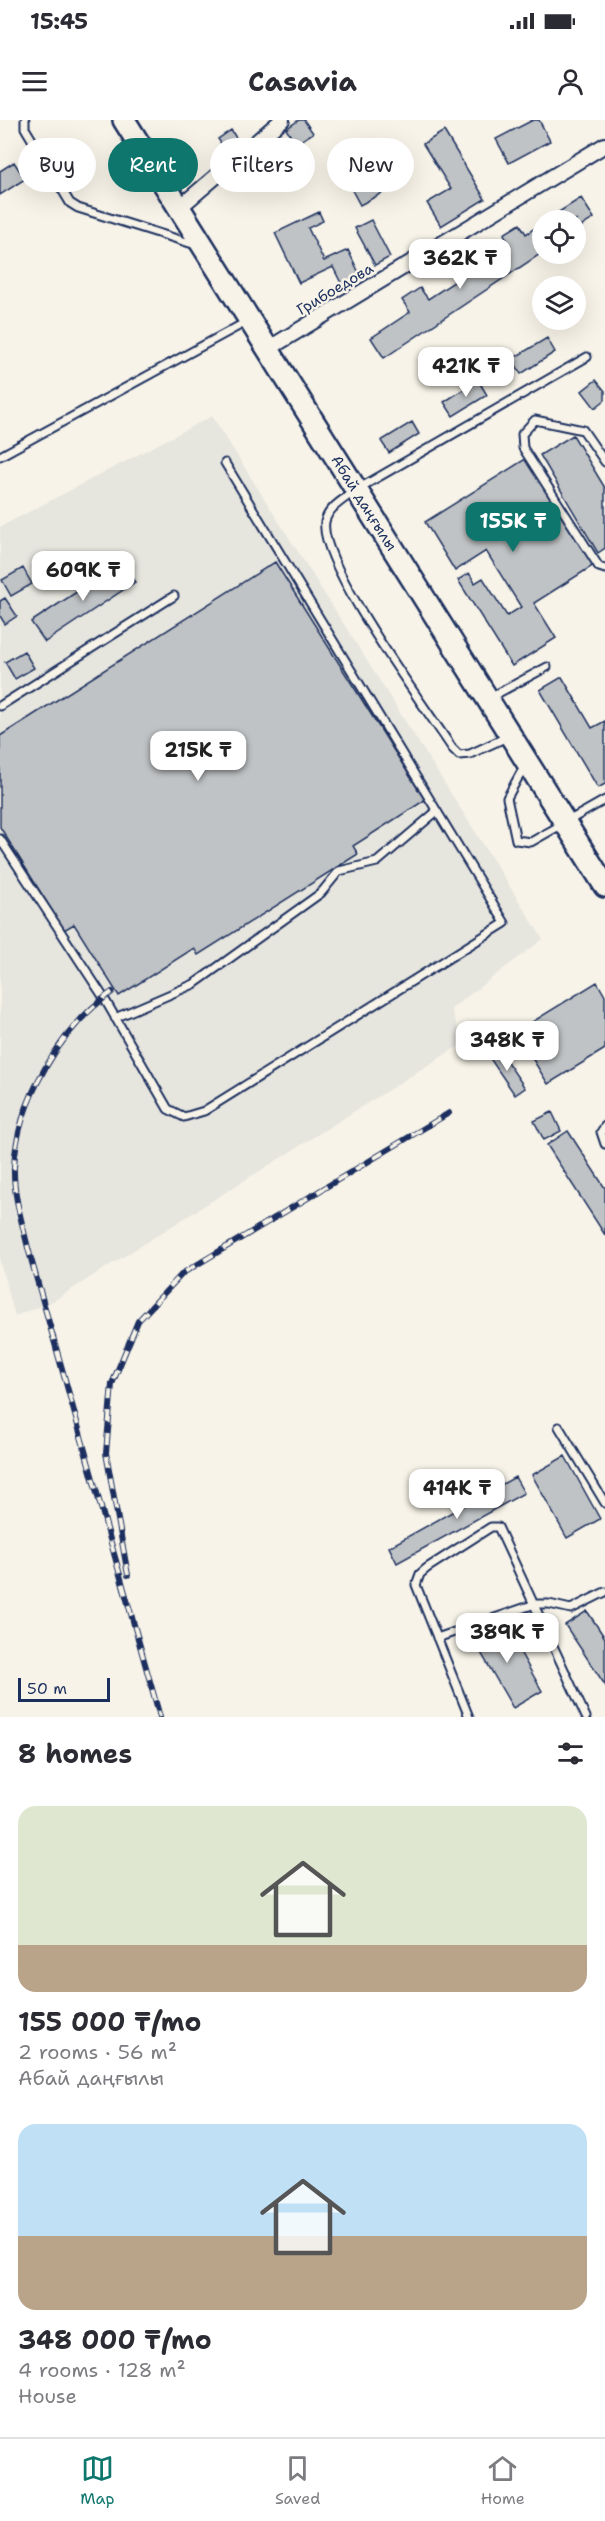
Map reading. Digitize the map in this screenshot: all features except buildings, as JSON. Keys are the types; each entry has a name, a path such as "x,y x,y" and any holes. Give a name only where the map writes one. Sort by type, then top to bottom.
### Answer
{"main road":[{"name":"Абай даңғылы","path":"123,120 180,207 525,764 566,823 605,886"}],"street":[{"path":"180,207 282,120"},
{"name":"Грибоедова","path":"268,349 605,145"}],"lane":[{"path":"25,120 25,128 70,203 78,208 204,247"},
{"path":"0,456 250,320"},
{"path":"509,736 470,754 459,755 361,613 325,538 329,511 356,490 587,357"},
{"path":"605,462 583,430 535,420 522,434 523,448 599,567 605,569"},
{"path":"0,839 115,1018 168,1109 184,1117 214,1105 505,923 225,463"},
{"path":"0,706 174,596"},
{"path":"486,700 547,667"},
{"path":"525,764 507,798 516,840 531,842 605,800"},
{"path":"115,1018 194,984 321,893 339,871 377,862 437,811"},
{"path":"605,1126 601,1132 605,1144"},
{"path":"559,1427 605,1503"},
{"path":"469,1717 416,1585 420,1574 490,1527 498,1527 586,1717"},
{"path":"437,1638 535,1604 549,1604 571,1609 605,1592"}],"shaded area":[{"path":"212,416 543,939 451,1009 463,1043 53,1301 15,1316 0,1262 0,527"}],"railway":[{"path":"112,992 93,1007 75,1026 45,1069 23,1117 17,1142 14,1177 18,1208 28,1248 160,1717"},
{"path":"128,1575 106,1453 112,1384 138,1321 183,1273 449,1113"}]}
